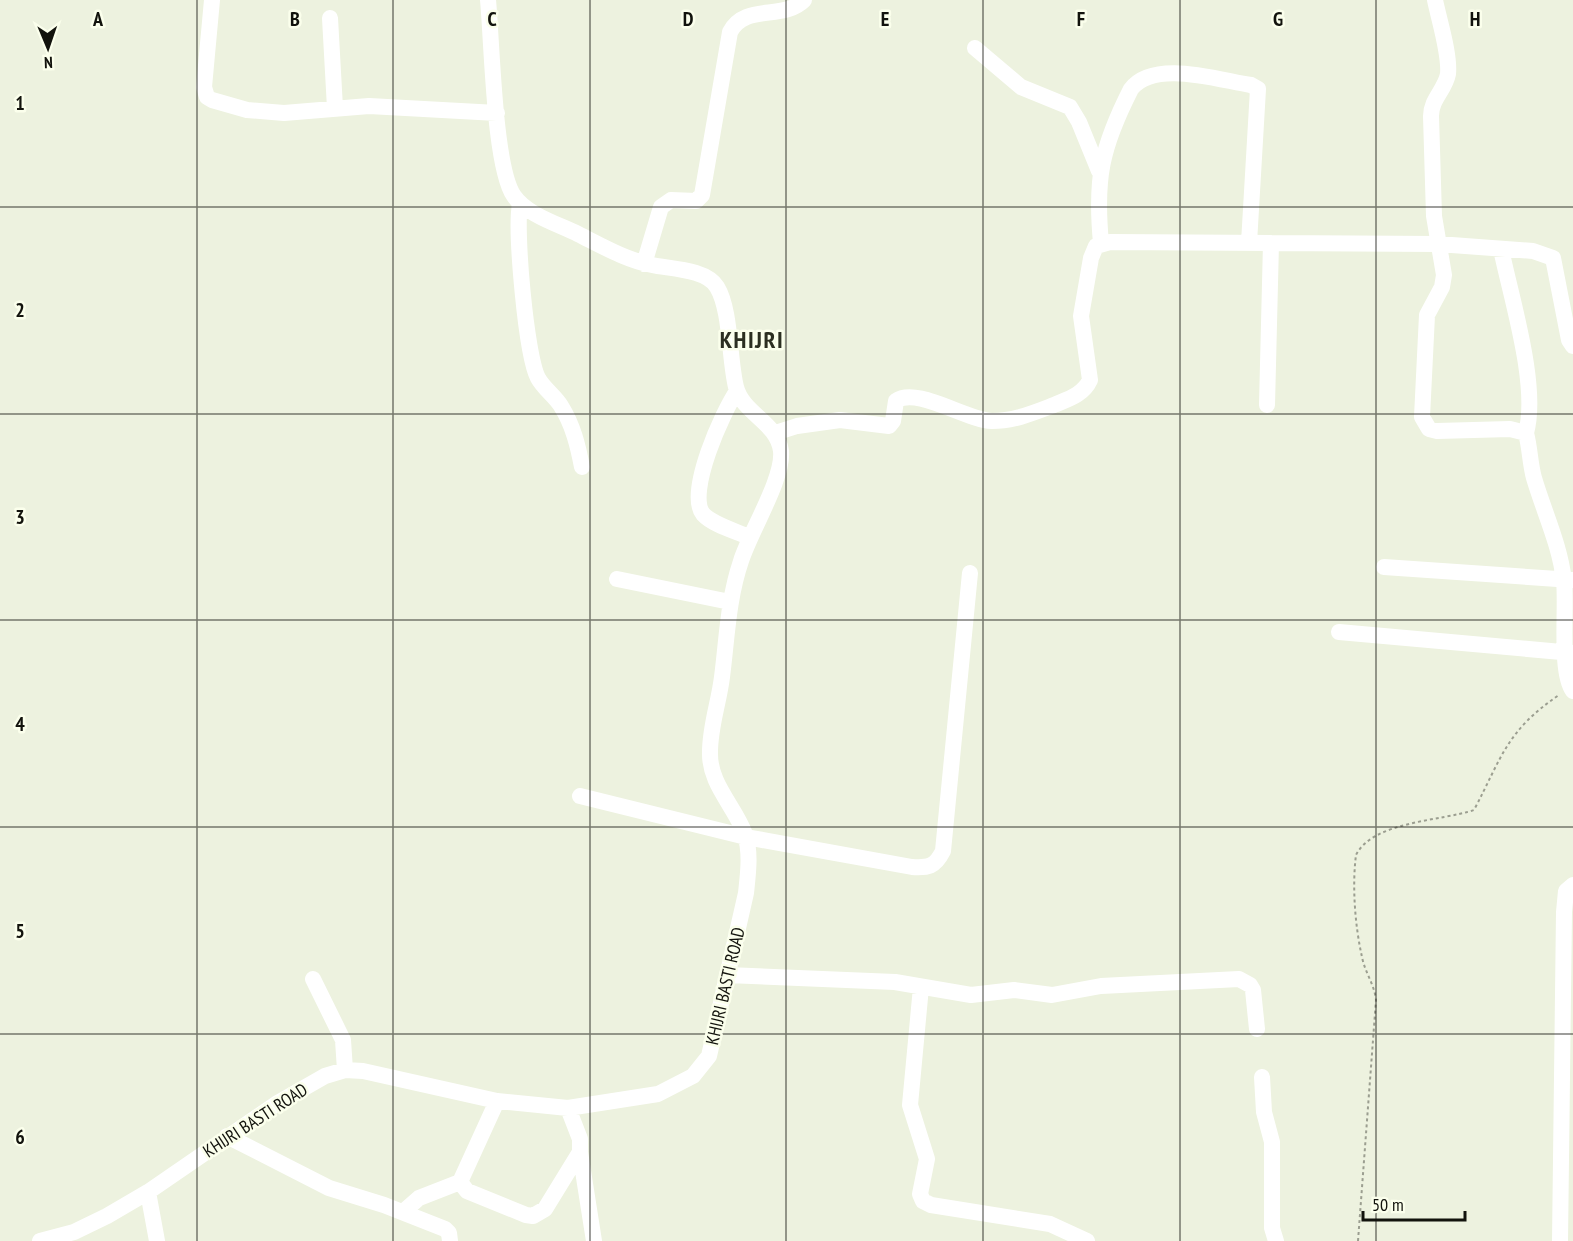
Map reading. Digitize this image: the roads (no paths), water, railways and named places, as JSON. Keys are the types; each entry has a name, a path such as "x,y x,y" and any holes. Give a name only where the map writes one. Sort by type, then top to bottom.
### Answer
{"street":[{"path":"212,0 204,87 207,97 261,112 295,113 369,106 497,113"},
{"path":"488,0 497,113 504,172 509,188 520,204 617,254 644,264 707,278 719,292 737,392 744,405 774,433 797,426 840,420 889,426 896,401 901,398 924,399 966,416 990,421 1020,418 1080,393 1090,380 1082,326 1084,294 1091,258 1096,246 1101,243 1438,244 1533,251 1553,258 1569,340 1573,346"},
{"path":"644,264 661,207 671,201 696,201 702,195 728,42 733,25 749,15 786,10 804,0"},
{"path":"1436,0 1448,68 1446,82 1431,107 1432,181 1438,244 1444,275 1442,287 1427,315 1422,406 1425,424 1429,429 1437,431 1510,429 1526,433"},
{"path":"330,18 335,108"},
{"path":"975,48 1021,87 1070,107 1100,171"},
{"path":"1101,243 1098,203 1100,171 1125,100 1137,82 1147,76 1171,73 1256,86 1259,95 1249,243"},
{"path":"520,204 518,243 533,362 538,378 562,407 573,428 582,467"},
{"path":"1267,405 1272,243"},
{"path":"1501,249 1526,371 1529,418 1526,433 1534,477 1568,580 1572,689"},
{"path":"737,392 724,412 705,464 697,498 701,510 708,519 749,537"},
{"name":"KHIJRI BASTI ROAD","path":"40,1241 75,1237 148,1192 227,1136 325,1076 345,1070 363,1071 497,1101 568,1108 658,1094 693,1076 709,1056 746,893 749,866 746,837 717,785 710,765 710,745 722,680 730,602 749,537 778,472 781,450 774,433"},
{"path":"1384,567 1568,580"},
{"path":"580,796 746,837 912,867 927,868 938,862 942,851 970,573"},
{"path":"617,579 730,602"},
{"path":"1339,632 1569,653"},
{"path":"1560,1241 1564,912 1566,891 1573,885"},
{"path":"727,975 895,982 971,995 1014,990 1052,995 1101,986 1239,979 1250,985 1253,990 1257,1029"},
{"path":"313,979 343,1040 345,1070"},
{"path":"921,987 910,1105 927,1160 920,1194 923,1201 931,1205 1050,1224 1087,1241"},
{"path":"1262,1077 1264,1112 1272,1142 1272,1228 1276,1241"},
{"path":"403,1212 418,1198 460,1182 497,1101"},
{"path":"568,1108 580,1139 594,1241"},
{"path":"227,1136 329,1188 403,1212 445,1230 449,1233 450,1241"},
{"path":"460,1182 467,1191 533,1216 545,1209 580,1152"},
{"path":"148,1192 157,1241"}],"district":[{"name":"KHIJRI","path":"752,339"}]}
